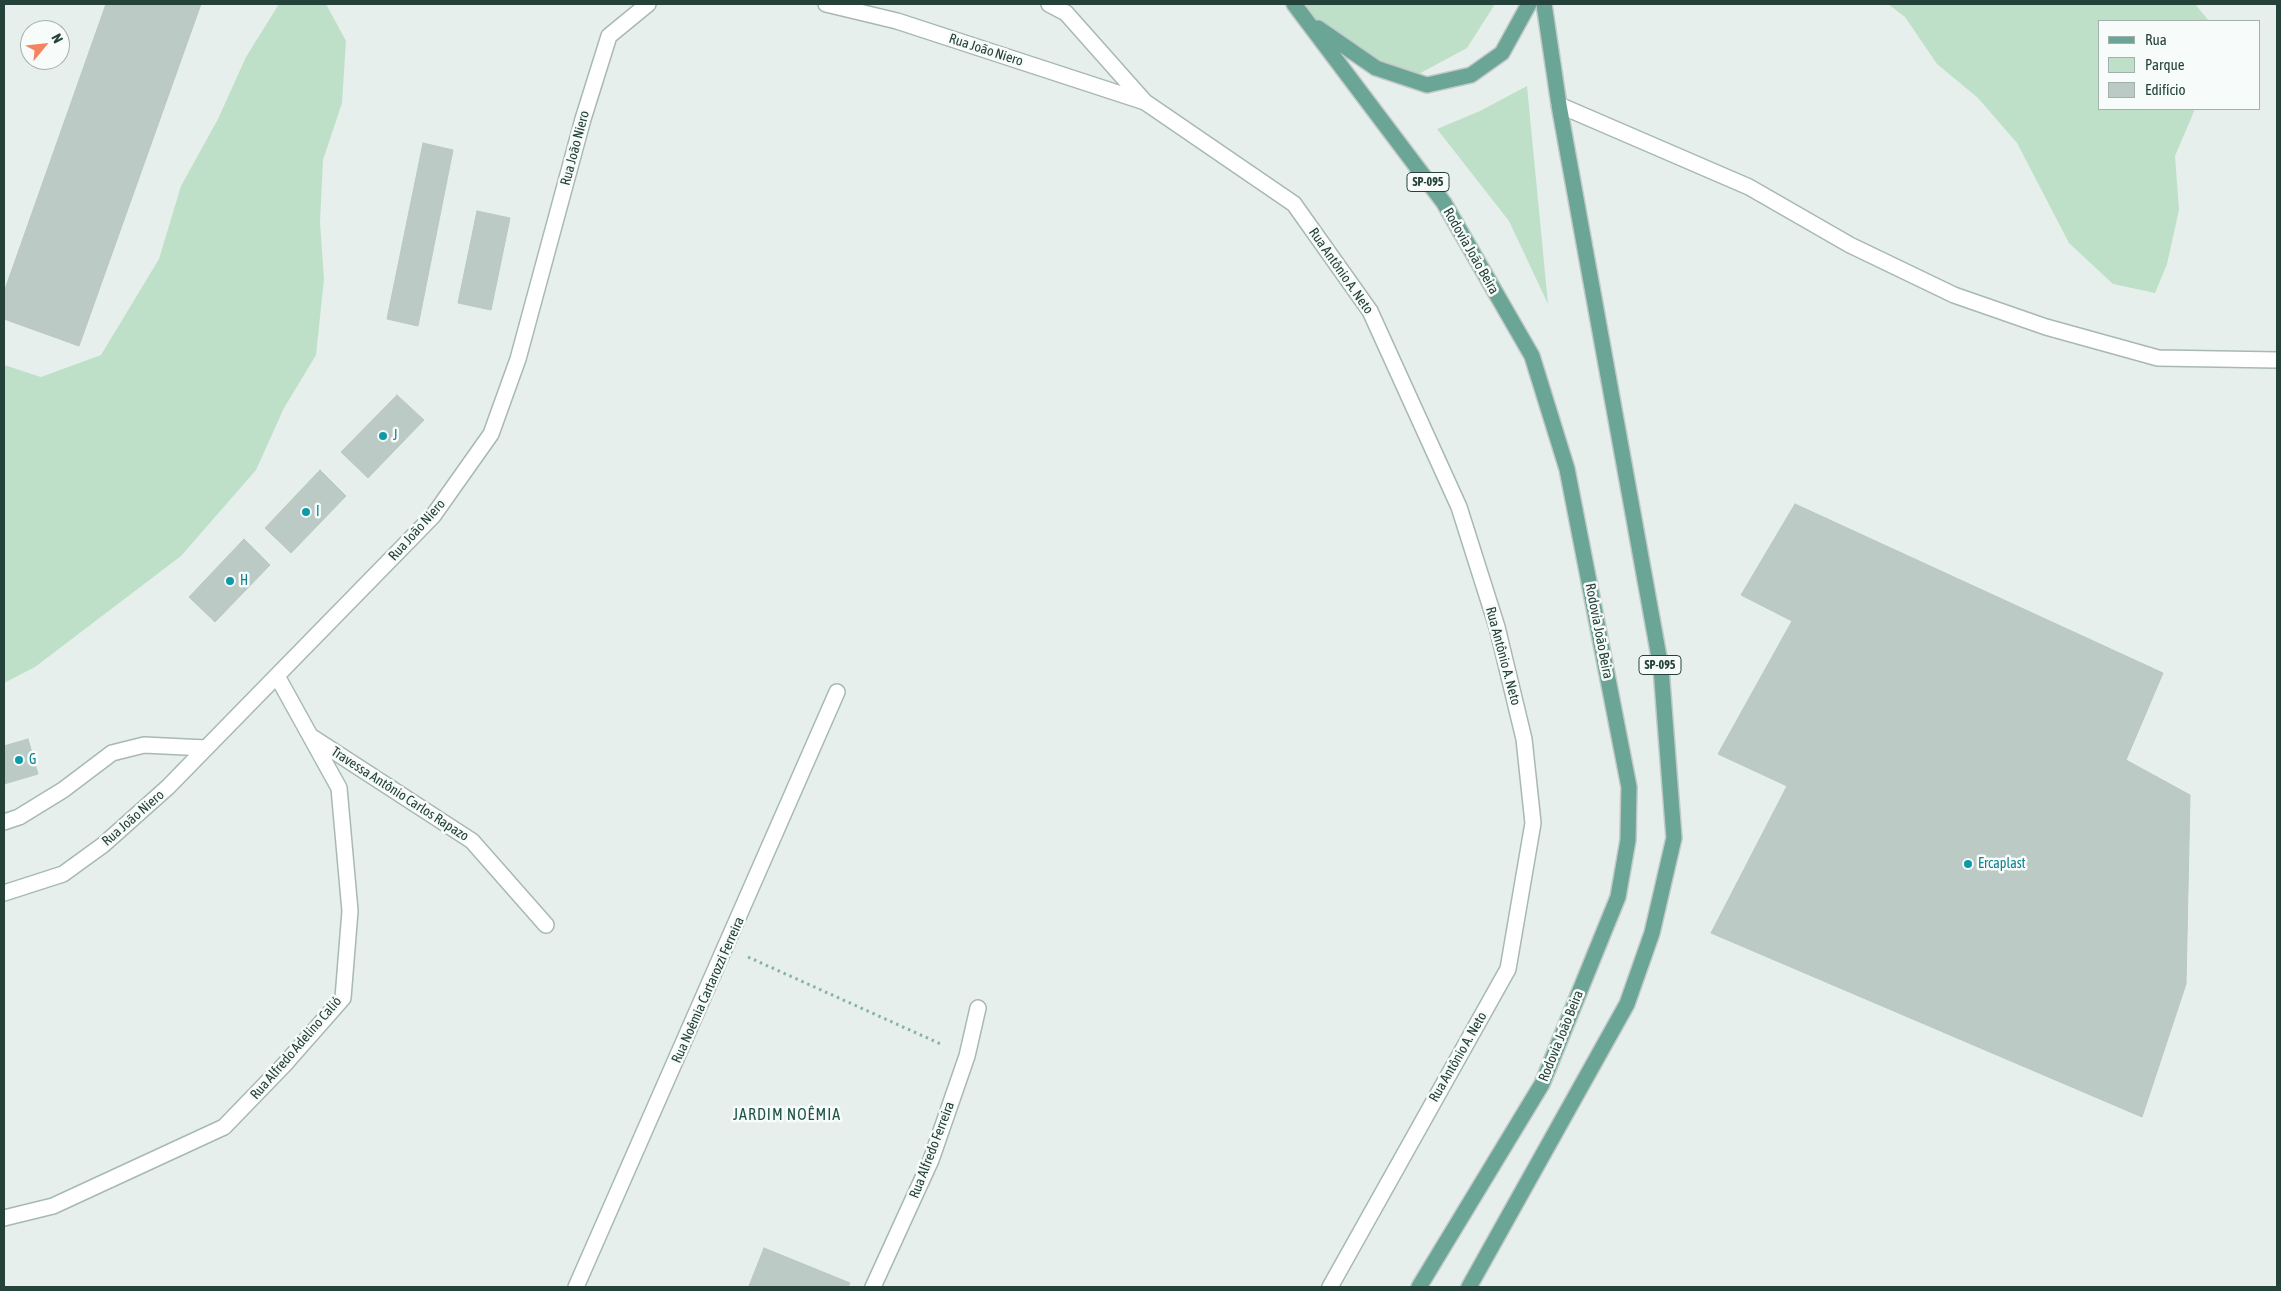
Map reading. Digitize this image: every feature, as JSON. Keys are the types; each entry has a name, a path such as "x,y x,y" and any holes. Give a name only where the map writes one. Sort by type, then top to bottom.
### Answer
{"main road":[{"name":"Rodovia João Beira","path":"1294,4 1444,204 1532,356 1567,469 1629,787 1628,840 1618,897 1542,1084 1419,1287"},
{"path":"1306,20 1376,68 1427,85 1471,75 1502,53 1529,4"},
{"name":"SP-095","path":"1469,1287 1627,1004 1652,933 1674,838 1661,668 1559,105 1544,4"}],"street":[{"name":"Rua João Niero","path":"4,893 63,874 103,845 168,787 433,516 491,434 518,359 583,119 609,36 648,4"},
{"name":"Rua João Niero","path":"826,4 897,21 1145,102"},
{"path":"1049,4 1066,13 1145,102"},
{"name":"Rua Antônio A. Neto","path":"1145,102 1294,204 1370,311 1459,507 1497,627 1524,739 1533,823 1508,969 1330,1287"},
{"path":"1559,105 1749,187 1850,245 1954,294 2046,327 2158,358 2277,360"},
{"name":"Rua Alfredo Adelino Calió","path":"4,1218 53,1206 224,1127 284,1065 343,998 350,910 339,788 276,676"},
{"name":"Rua Noêmia Cartarozzi Ferreira","path":"576,1287 727,947 837,692"},
{"name":"Travessa Antônio Carlos Rapazo","path":"309,735 472,842 546,925"},
{"path":"4,822 19,817 63,790 112,753 144,746 206,748"},
{"name":"Rua Alfredo Ferreira","path":"873,1287 931,1160 967,1056 978,1008"}],"path":[{"path":"727,947 967,1056"}],"green space":[{"path":"279,4 326,4 346,41 342,103 323,160 320,222 324,279 316,355 284,408 256,470 181,556 35,667 4,683 4,365 41,377 101,355 159,259 181,186 218,119 246,57"},
{"path":"1306,4 1495,4 1467,48 1415,76 1358,58 1314,21"},
{"path":"1888,4 2195,4 2208,20 2098,20 2098,110 2195,110 2175,156 2179,210 2167,264 2155,293 2113,284 2069,243 2017,143 1978,98 1937,64 1905,17"},
{"path":"1527,86 1548,304 1509,221 1437,129 1480,111"}],"building":[{"path":"106,4 201,4 79,346 4,319 4,292"},
{"path":"423,143 453,150 418,326 387,319"},
{"path":"477,211 510,218 491,310 458,303"},
{"name":"J","path":"397,395 424,420 368,478 341,452"},
{"name":"I","path":"320,470 346,496 291,553 265,528"},
{"name":"Ercaplast","path":"1795,504 2163,673 2126,760 2190,795 2186,984 2142,1117 1711,933 1787,786 1718,754 1792,621 1741,595"},
{"name":"H","path":"244,539 270,565 215,622 189,597"},
{"name":"G","path":"28,739 38,774 4,784 4,746"},
{"path":"764,1248 850,1283 848,1287 749,1286"}],"place":[{"name":"J","path":"383,436"},
{"name":"I","path":"306,512"},
{"name":"H","path":"230,581"},
{"name":"G","path":"19,760"},
{"name":"Ercaplast","path":"1968,864"}],"district":[{"name":"JARDIM NOÊMIA","path":"787,1115"}]}
